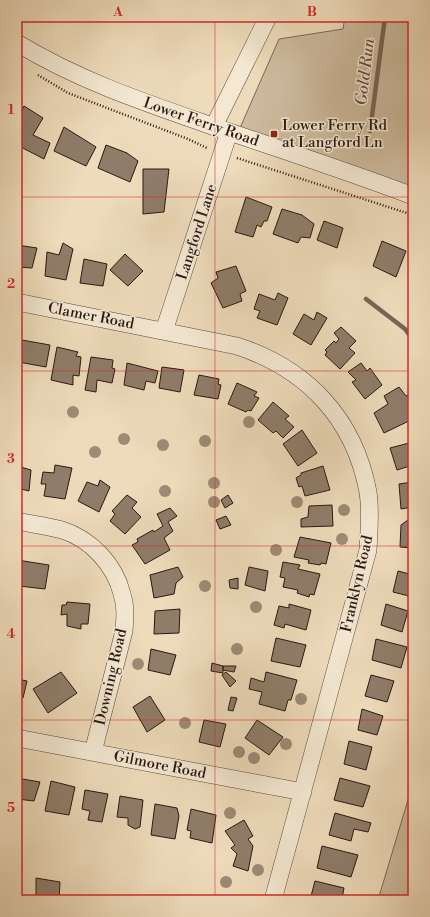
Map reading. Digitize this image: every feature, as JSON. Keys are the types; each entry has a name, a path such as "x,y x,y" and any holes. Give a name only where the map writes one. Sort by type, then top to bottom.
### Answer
{"street":[{"name":"Langford Lane","path":"164,331 222,129 268,17"},
{"name":"Lower Ferry Road","path":"17,43 55,65 141,102 413,196"},
{"name":"Clamer Road","path":"17,302 164,331"},
{"name":"Franklyn Road","path":"164,331 237,346 280,364 298,376 320,395 338,417 352,442 361,465 368,493 370,522 368,550 273,900"},
{"name":"Downing Road","path":"17,521 62,530 79,538 95,549 108,564 117,578 123,595 125,613 124,630 93,752"},
{"name":"Gilmore Road","path":"17,738 303,792"}],"shaded area":[{"path":"345,17 413,17 413,196 236,137 279,39 343,29"},
{"path":"413,783 413,900 378,900"}],"building":[{"path":"24,106 43,118 33,135 50,143 44,159 17,145 17,120"},
{"path":"64,127 96,147 86,166 54,151"},
{"path":"106,145 127,153 138,161 130,182 98,168"},
{"path":"143,169 169,169 164,212 143,214"},
{"path":"246,197 272,207 267,221 264,221 261,227 257,225 253,237 235,232"},
{"path":"282,209 302,215 314,224 310,238 301,237 298,243 273,234"},
{"path":"324,221 343,228 337,248 317,240"},
{"path":"382,241 406,251 396,277 373,266"},
{"path":"63,243 73,249 66,280 45,276 47,252 59,255"},
{"path":"17,245 37,248 32,268 17,267"},
{"path":"125,254 143,271 128,286 110,270"},
{"path":"84,259 107,264 103,286 80,283"},
{"path":"236,266 246,291 240,294 242,301 223,308 211,283 218,278 216,272"},
{"path":"278,293 288,298 277,325 257,318 260,311 254,309 259,294 275,300"},
{"path":"317,312 327,318 311,345 293,334 304,314 314,320"},
{"path":"341,327 356,341 349,348 355,353 340,369 325,355 327,352 325,350 334,341 336,343 339,339 334,333"},
{"path":"22,340 50,345 46,367 18,362"},
{"path":"57,347 78,352 76,356 81,357 79,376 73,375 73,385 51,380"},
{"path":"91,357 113,360 112,368 115,369 112,383 97,380 96,392 85,390"},
{"path":"127,363 158,371 155,383 146,381 144,390 124,385"},
{"path":"361,363 367,371 370,368 382,385 365,399 352,382 356,380 348,372"},
{"path":"162,367 184,370 180,392 159,388"},
{"path":"199,375 219,379 218,384 221,385 218,399 194,395"},
{"path":"237,383 257,392 254,396 259,398 251,411 248,410 246,412 228,404"},
{"path":"399,387 406,396 411,395 413,400 413,408 408,410 413,419 384,433 374,413 388,404 384,396"},
{"path":"273,402 289,416 285,419 294,427 283,438 276,431 273,433 258,420"},
{"path":"302,430 317,453 298,466 283,444"},
{"path":"413,442 413,465 397,470 390,448"},
{"path":"55,465 72,468 65,499 44,496 46,484 41,484 43,472 54,473"},
{"path":"17,466 31,470 29,491 17,488"},
{"path":"323,466 330,490 305,496 302,486 299,487 296,478 301,475 301,473"},
{"path":"100,480 110,487 99,512 78,501 87,482 98,486"},
{"path":"413,482 413,507 401,509 399,484"},
{"path":"127,495 137,502 132,508 141,517 125,534 110,521 115,514 112,511"},
{"path":"228,495 233,503 225,508 221,500"},
{"path":"332,505 333,526 301,527 301,519 308,517 309,506"},
{"path":"170,508 177,516 168,522 173,531 164,538 170,550 145,564 132,545 138,542 137,539 153,530 154,532 163,526 157,514"},
{"path":"226,516 231,525 220,529 216,520"},
{"path":"408,520 413,520 413,548 400,547 401,525"},
{"path":"300,537 331,543 326,564 321,563 320,565 308,563 309,560 294,557"},
{"path":"17,560 49,565 45,589 19,586 19,580 17,579"},
{"path":"283,562 300,565 298,569 320,574 314,595 310,594 309,597 297,593 298,590 283,587 285,578 280,577"},
{"path":"178,567 183,577 176,583 174,594 154,598 150,575"},
{"path":"249,567 268,571 265,591 245,585"},
{"path":"398,571 413,575 413,597 393,592"},
{"path":"238,578 238,589 230,588 229,580"},
{"path":"67,602 90,604 88,624 81,624 81,629 67,626 67,614 61,615 62,605 66,605"},
{"path":"289,604 311,610 306,630 285,624 284,628 274,625 279,606 289,608"},
{"path":"386,604 408,611 402,632 381,625"},
{"path":"180,609 179,633 154,634 155,611"},
{"path":"276,638 306,645 300,667 271,661"},
{"path":"376,639 407,647 401,668 372,660"},
{"path":"151,649 176,655 170,675 148,670"},
{"path":"212,663 223,666 223,673 211,671"},
{"path":"223,666 236,666 234,672 223,670"},
{"path":"61,672 77,693 48,713 33,689"},
{"path":"226,672 236,681 230,687 222,675"},
{"path":"266,672 297,680 291,700 288,700 285,711 259,704 262,692 249,689 251,678 264,682"},
{"path":"371,675 394,681 387,702 365,696"},
{"path":"17,679 27,681 23,698 19,696 17,706"},
{"path":"150,696 165,720 147,732 133,707"},
{"path":"231,697 237,698 233,711 228,710"},
{"path":"362,709 383,716 377,735 358,730"},
{"path":"204,720 226,724 220,747 199,742"},
{"path":"257,720 283,737 269,755 245,738"},
{"path":"349,741 372,747 366,770 344,764"},
{"path":"17,778 40,782 34,801 17,799"},
{"path":"340,778 370,786 363,807 334,800"},
{"path":"51,781 75,787 69,815 45,811"},
{"path":"85,790 108,794 102,822 88,820 90,811 82,809"},
{"path":"120,796 143,800 140,827 135,829 128,825 128,818 117,817"},
{"path":"155,804 177,808 179,816 175,839 151,835"},
{"path":"191,809 216,815 212,843 190,838 191,831 187,830"},
{"path":"335,813 371,823 368,832 354,829 351,841 329,835"},
{"path":"244,820 253,836 248,839 253,846 248,871 233,866 237,854 231,848 235,845 225,831"},
{"path":"322,846 358,855 351,877 317,868"},
{"path":"36,878 60,882 59,900 36,900"},
{"path":"315,881 344,888 342,899 333,898 332,900 310,900"}],"waterway":[{"name":"Gold Run","path":"370,131 385,17"},
{"name":"Gold Run","path":"366,299 405,329 413,340"}],"place":[{"name":"Lower Ferry Rd at Langford Ln","path":"274,134"}]}
